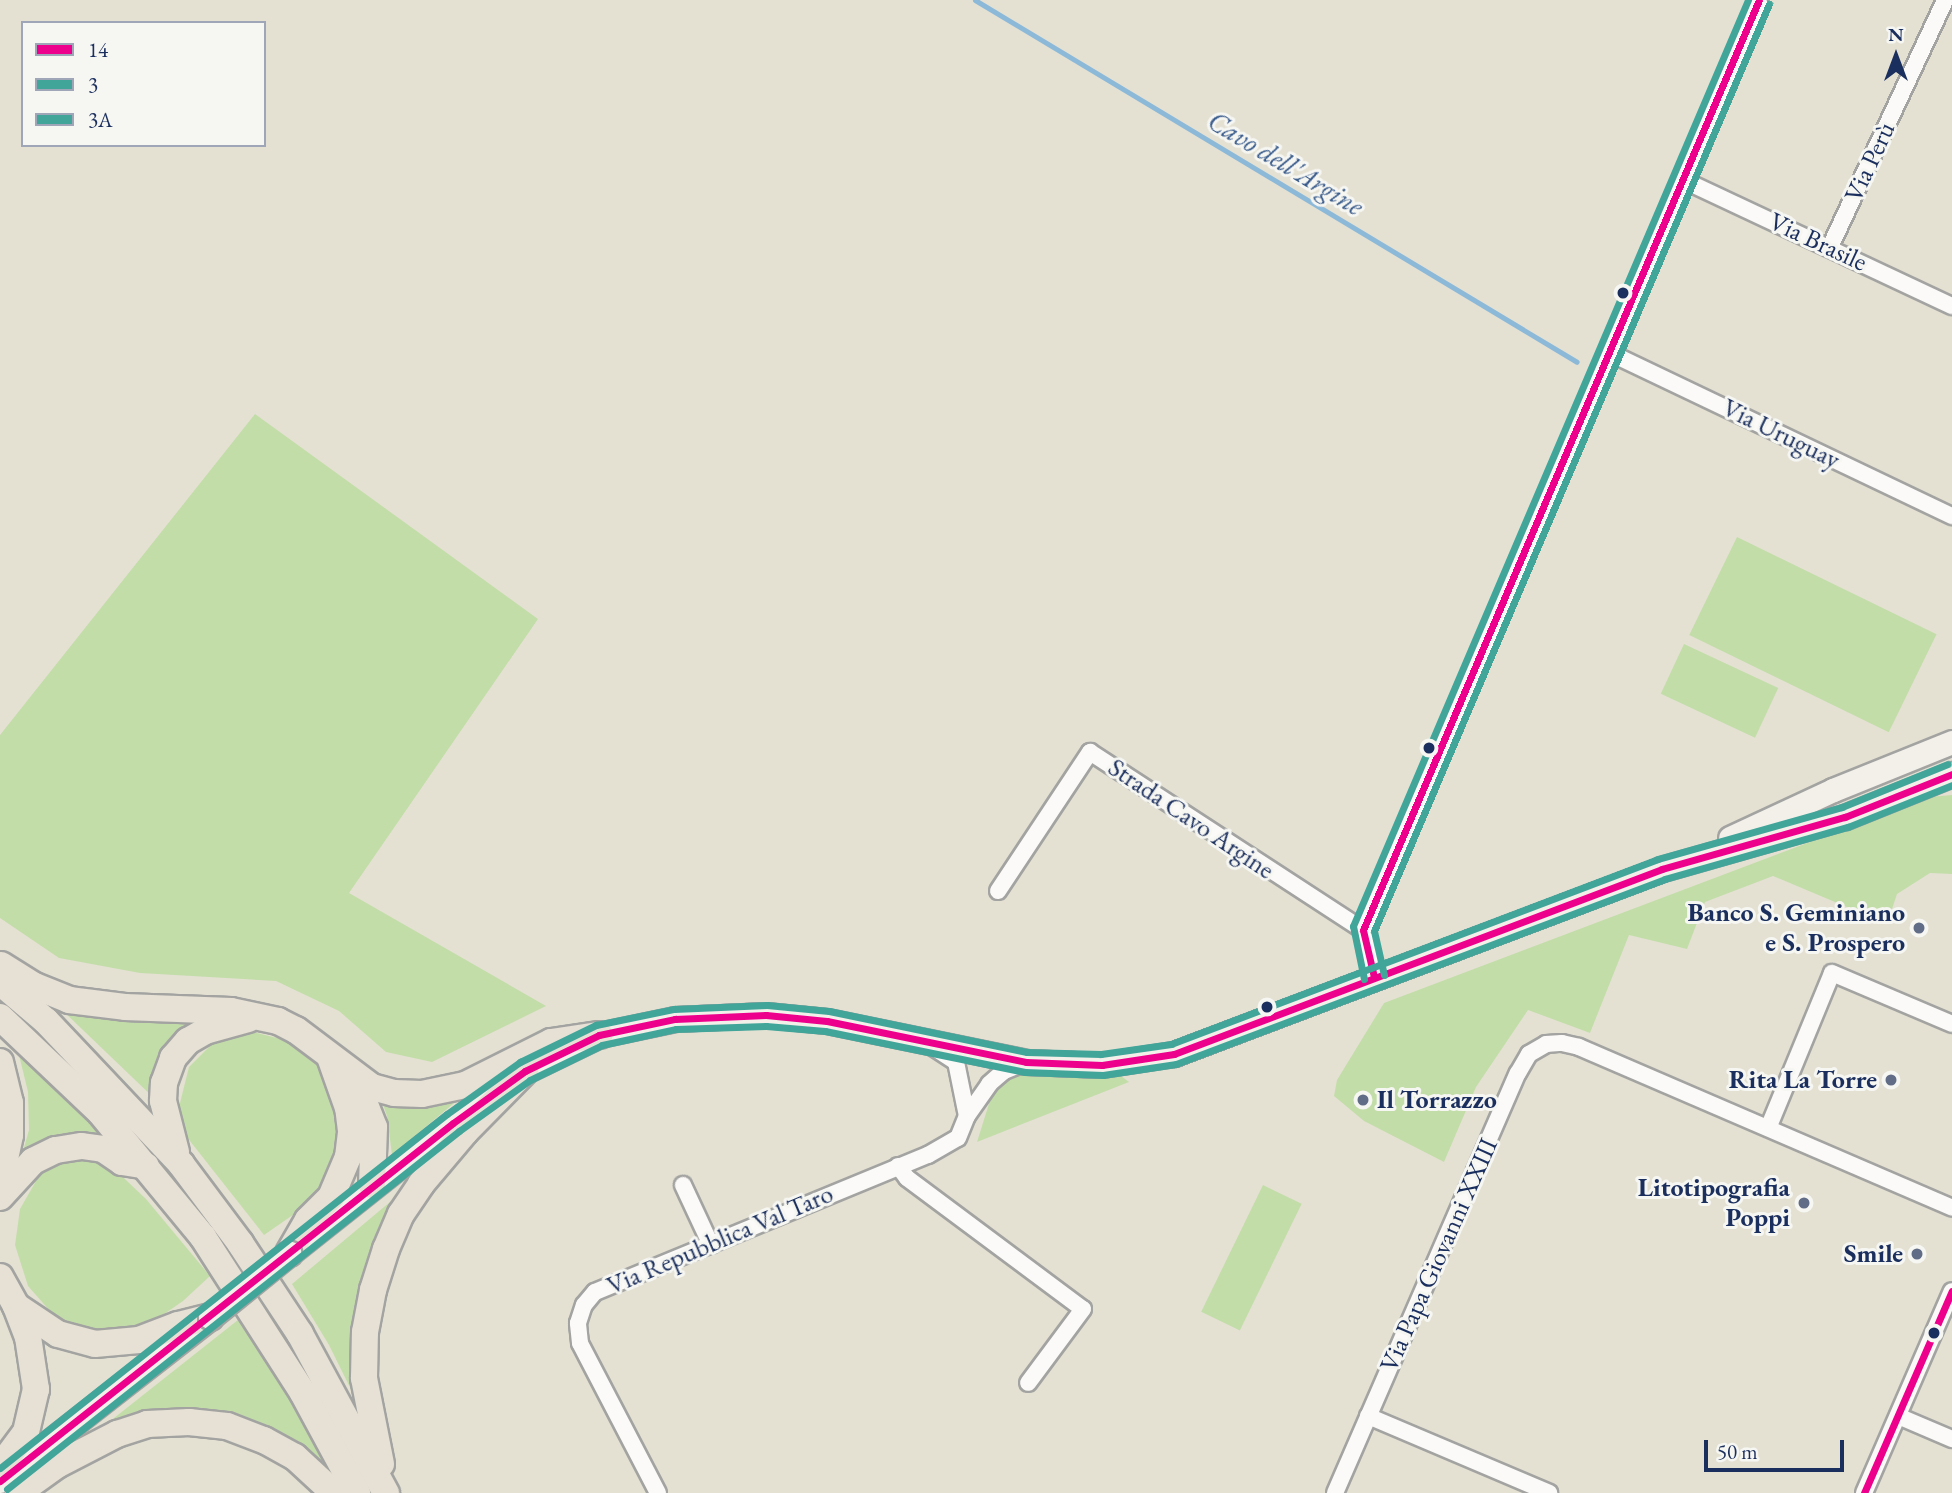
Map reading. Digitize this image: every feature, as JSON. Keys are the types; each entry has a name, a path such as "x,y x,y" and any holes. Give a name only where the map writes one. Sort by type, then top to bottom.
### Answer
{"highway":[{"path":"0,965 35,986 69,1000 106,1005 231,1011 278,1021 328,1052 372,1087 394,1093 422,1094 465,1085 551,1042 598,1035"},
{"path":"0,982 46,1021 181,1164 240,1244 300,1334 386,1493"},
{"path":"0,1017 100,1112 203,1237 253,1311 303,1393 357,1493"},
{"path":"181,1164 163,1101 164,1083 173,1058 188,1041 205,1031 232,1021 257,1018"},
{"path":"289,1254 308,1220 331,1197 348,1157 351,1131 348,1108 328,1052"},
{"path":"0,1062 10,1103 10,1135 0,1183"},
{"path":"386,1493 363,1378 365,1332 373,1290 386,1249 401,1214 421,1184 465,1132 526,1072"},
{"path":"353,1074 373,1127 372,1185"},
{"path":"0,1197 33,1161 56,1150 82,1146 103,1149 122,1162 148,1167"},
{"path":"0,1277 16,1306 34,1363 36,1389 26,1432 0,1467"},
{"path":"16,1306 58,1334 95,1344 139,1340 178,1325 210,1317"},
{"path":"18,1493 57,1465 117,1434 147,1424 189,1422 226,1426 264,1440 295,1457 334,1493"}],"main road":[{"path":"0,1481 210,1317 372,1185 526,1072 598,1035 675,1019 766,1015 827,1021 1026,1062 1102,1065 1174,1054 1671,866 1833,790 1952,742"},
{"path":"1671,866 1845,817 1952,774"}],"street":[{"path":"1374,977 1363,930 1759,0"},
{"name":"Via Perù","path":"1830,247 1945,0"},
{"name":"Via Brasile","path":"1683,180 1952,306"},
{"name":"Via Uruguay","path":"1610,353 1952,516"},
{"name":"Strada Cavo Argine","path":"998,891 1090,752 1363,930"},
{"path":"1924,785 1952,786"},
{"path":"1769,1126 1832,973 1952,1024"},
{"path":"925,1042 956,1062 967,1116"},
{"name":"Via Papa Giovanni XXIII","path":"1335,1493 1529,1054 1546,1044 1579,1047 1769,1126 1952,1208"},
{"name":"Via Repubblica Val Taro","path":"658,1493 580,1343 578,1323 584,1305 595,1292 898,1166 958,1138 967,1116 989,1084 1003,1072 1026,1062"},
{"path":"898,1166 907,1178 1083,1309 1028,1383"},
{"path":"683,1185 711,1245"},
{"path":"1864,1493 1952,1291"},
{"path":"1368,1416 1549,1493"},
{"path":"1898,1416 1952,1439"}],"green space":[{"path":"255,414 538,619 349,893 546,1006 432,1062 386,1052 339,1011 276,981 140,973 59,958 0,918 0,735"},
{"path":"1737,537 1937,634 1889,732 1689,635"},
{"path":"1684,644 1778,688 1755,738 1661,694"},
{"path":"1952,795 1952,874 1930,873 1897,894 1887,924 1773,876 1705,902 1687,949 1629,935 1590,1033 1528,1010 1476,1087 1444,1162 1364,1121 1334,1096 1337,1080 1384,1003 1929,797"},
{"path":"61,1009 222,1018 198,1028 157,1101"},
{"path":"253,1032 293,1042 328,1067 346,1135 326,1192 264,1235 186,1136 179,1107 189,1067 216,1040"},
{"path":"19,1055 58,1088 106,1140 19,1165 29,1130 28,1092"},
{"path":"1017,1075 1121,1076 1129,1082 977,1142 992,1094 1004,1082"},
{"path":"380,1096 459,1099 392,1155 387,1116"},
{"path":"73,1158 108,1163 146,1199 210,1276 183,1301 141,1330 102,1334 57,1319 28,1286 15,1245 20,1209 40,1174"},
{"path":"427,1171 368,1294 366,1420 329,1345 292,1284"},
{"path":"1263,1185 1302,1204 1240,1331 1201,1312"},
{"path":"243,1316 337,1473 297,1442 223,1417 90,1437"}],"waterway":[{"name":"Cavo dell'Argine","path":"975,0 1577,362"}],"transit line":[{"name":"3A","path":"1364,979 1353,926 1748,0"},
{"name":"14","path":"1374,977 1363,930 1759,0"},
{"name":"3","path":"1384,975 1374,931 1769,4"},
{"name":"3A","path":"0,1468 447,1114 520,1062 596,1025 674,1009 767,1005 829,1011 1027,1052 1101,1054 1171,1044 1658,859 1842,807 1948,764"},
{"name":"14","path":"0,1481 453,1123 525,1071 599,1035 675,1019 766,1015 827,1021 1026,1062 1102,1065 1174,1054 1662,869 1845,817 1952,774"},
{"name":"3","path":"7,1489 459,1131 530,1080 602,1045 676,1029 766,1026 825,1031 1025,1072 1103,1075 1176,1064 1665,879 1848,827 1952,785"},
{"name":"14","path":"1864,1493 1952,1291"}],"place":[{"name":"Banco S. Geminiano e S. Prospero","path":"1919,928"},
{"name":"Rita La Torre","path":"1891,1080"},
{"name":"Il Torrazzo","path":"1363,1100"},
{"name":"Litotipografia Poppi","path":"1804,1203"},
{"name":"Smile","path":"1917,1254"}]}
